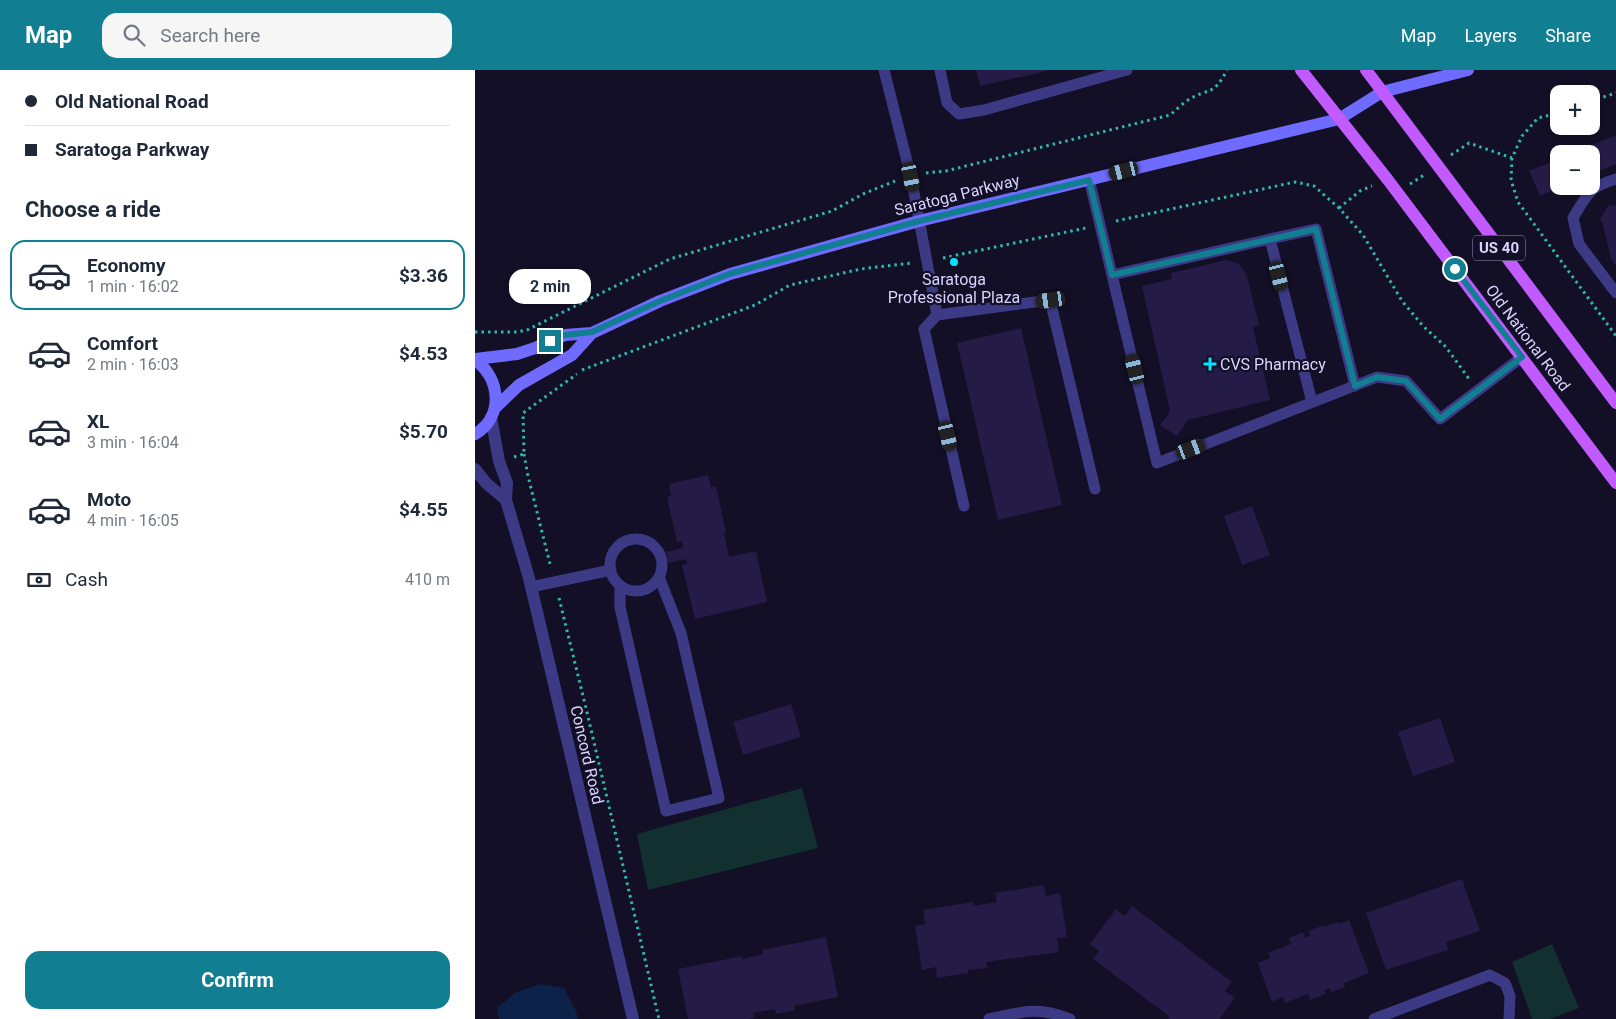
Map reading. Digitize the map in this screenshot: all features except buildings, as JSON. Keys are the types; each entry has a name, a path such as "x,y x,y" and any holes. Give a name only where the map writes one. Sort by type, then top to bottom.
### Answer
{"main road":[{"name":"US 40","path":"1301,70 1339,119"},
{"name":"US 40","path":"1366,70 1383,92"},
{"name":"Old National Road","path":"1383,92 1616,403"},
{"name":"Old National Road","path":"1339,119 1616,482"}],"street":[{"name":"Saratoga Parkway","path":"475,360 517,354 565,335 592,332 660,301 729,274 919,221 1339,119 1383,92 1468,70"},
{"name":"Saratoga Parkway","path":"475,434 486,425 493,413 519,385 572,355 592,332"},
{"path":"475,360 488,371 493,380 496,398 493,413"},
{"name":"Concord Road","path":"493,413 499,461 507,483 506,500 531,587 633,1019"},
{"path":"475,469 486,483 506,500"}],"lane":[{"path":"884,70 911,177 937,315"},
{"path":"940,70 947,102 959,114 984,110 1127,70"},
{"path":"1616,179 1599,184 1585,197 1573,218 1579,244 1616,293"},
{"path":"1089,180 1157,463 1377,377 1406,381 1440,419 1522,357"},
{"path":"1112,275 1316,229 1355,386"},
{"path":"1270,239 1312,402"},
{"path":"963,506 924,329 937,315 1051,300 1095,489"},
{"path":"639,538 647,540 659,551 663,569 654,584 646,589 637,591 628,590 620,585 614,578 611,570 610,562 617,547 623,542 639,538"},
{"path":"531,587 611,570"},
{"path":"620,585 620,607 666,811 719,798 681,633 659,578"},
{"path":"1374,1019 1490,975 1505,983 1509,996 1509,1019"},
{"path":"989,1019 1037,1010 1070,1019"}],"path":[{"path":"475,332 517,332 527,330 670,259 832,211 890,182 929,172 946,171 1170,116 1189,99 1213,90 1222,81 1227,70"},
{"path":"1600,98 1616,94"},
{"path":"1550,115 1538,118 1522,136 1512,158 1511,180 1518,202 1616,336"},
{"path":"1469,143 1512,158"},
{"path":"659,1019 585,704 528,476 524,454 523,413 583,370 755,305 790,285 861,269 928,261 1295,182 1314,186 1339,208 1363,235 1402,301 1424,327 1446,347 1477,390"},
{"path":"1339,208 1360,191"},
{"path":"509,458 524,454"}],"green space":[{"path":"802,788 818,848 648,890 637,834"},
{"path":"1552,944 1579,1008 1550,1019 1532,1019 1512,962"}],"water":[{"path":"540,984 564,988 578,1019 499,1019 497,1008 515,993"}],"place":[{"name":"Saratoga Professional Plaza","path":"954,262"},
{"name":"CVS Pharmacy","path":"1210,364"}],"route":[{"path":"550,341 565,335 592,332 660,301 729,274 919,221 1089,180 1112,275 1316,229 1355,386 1377,377 1406,381 1440,419 1522,357 1455,269"}]}
